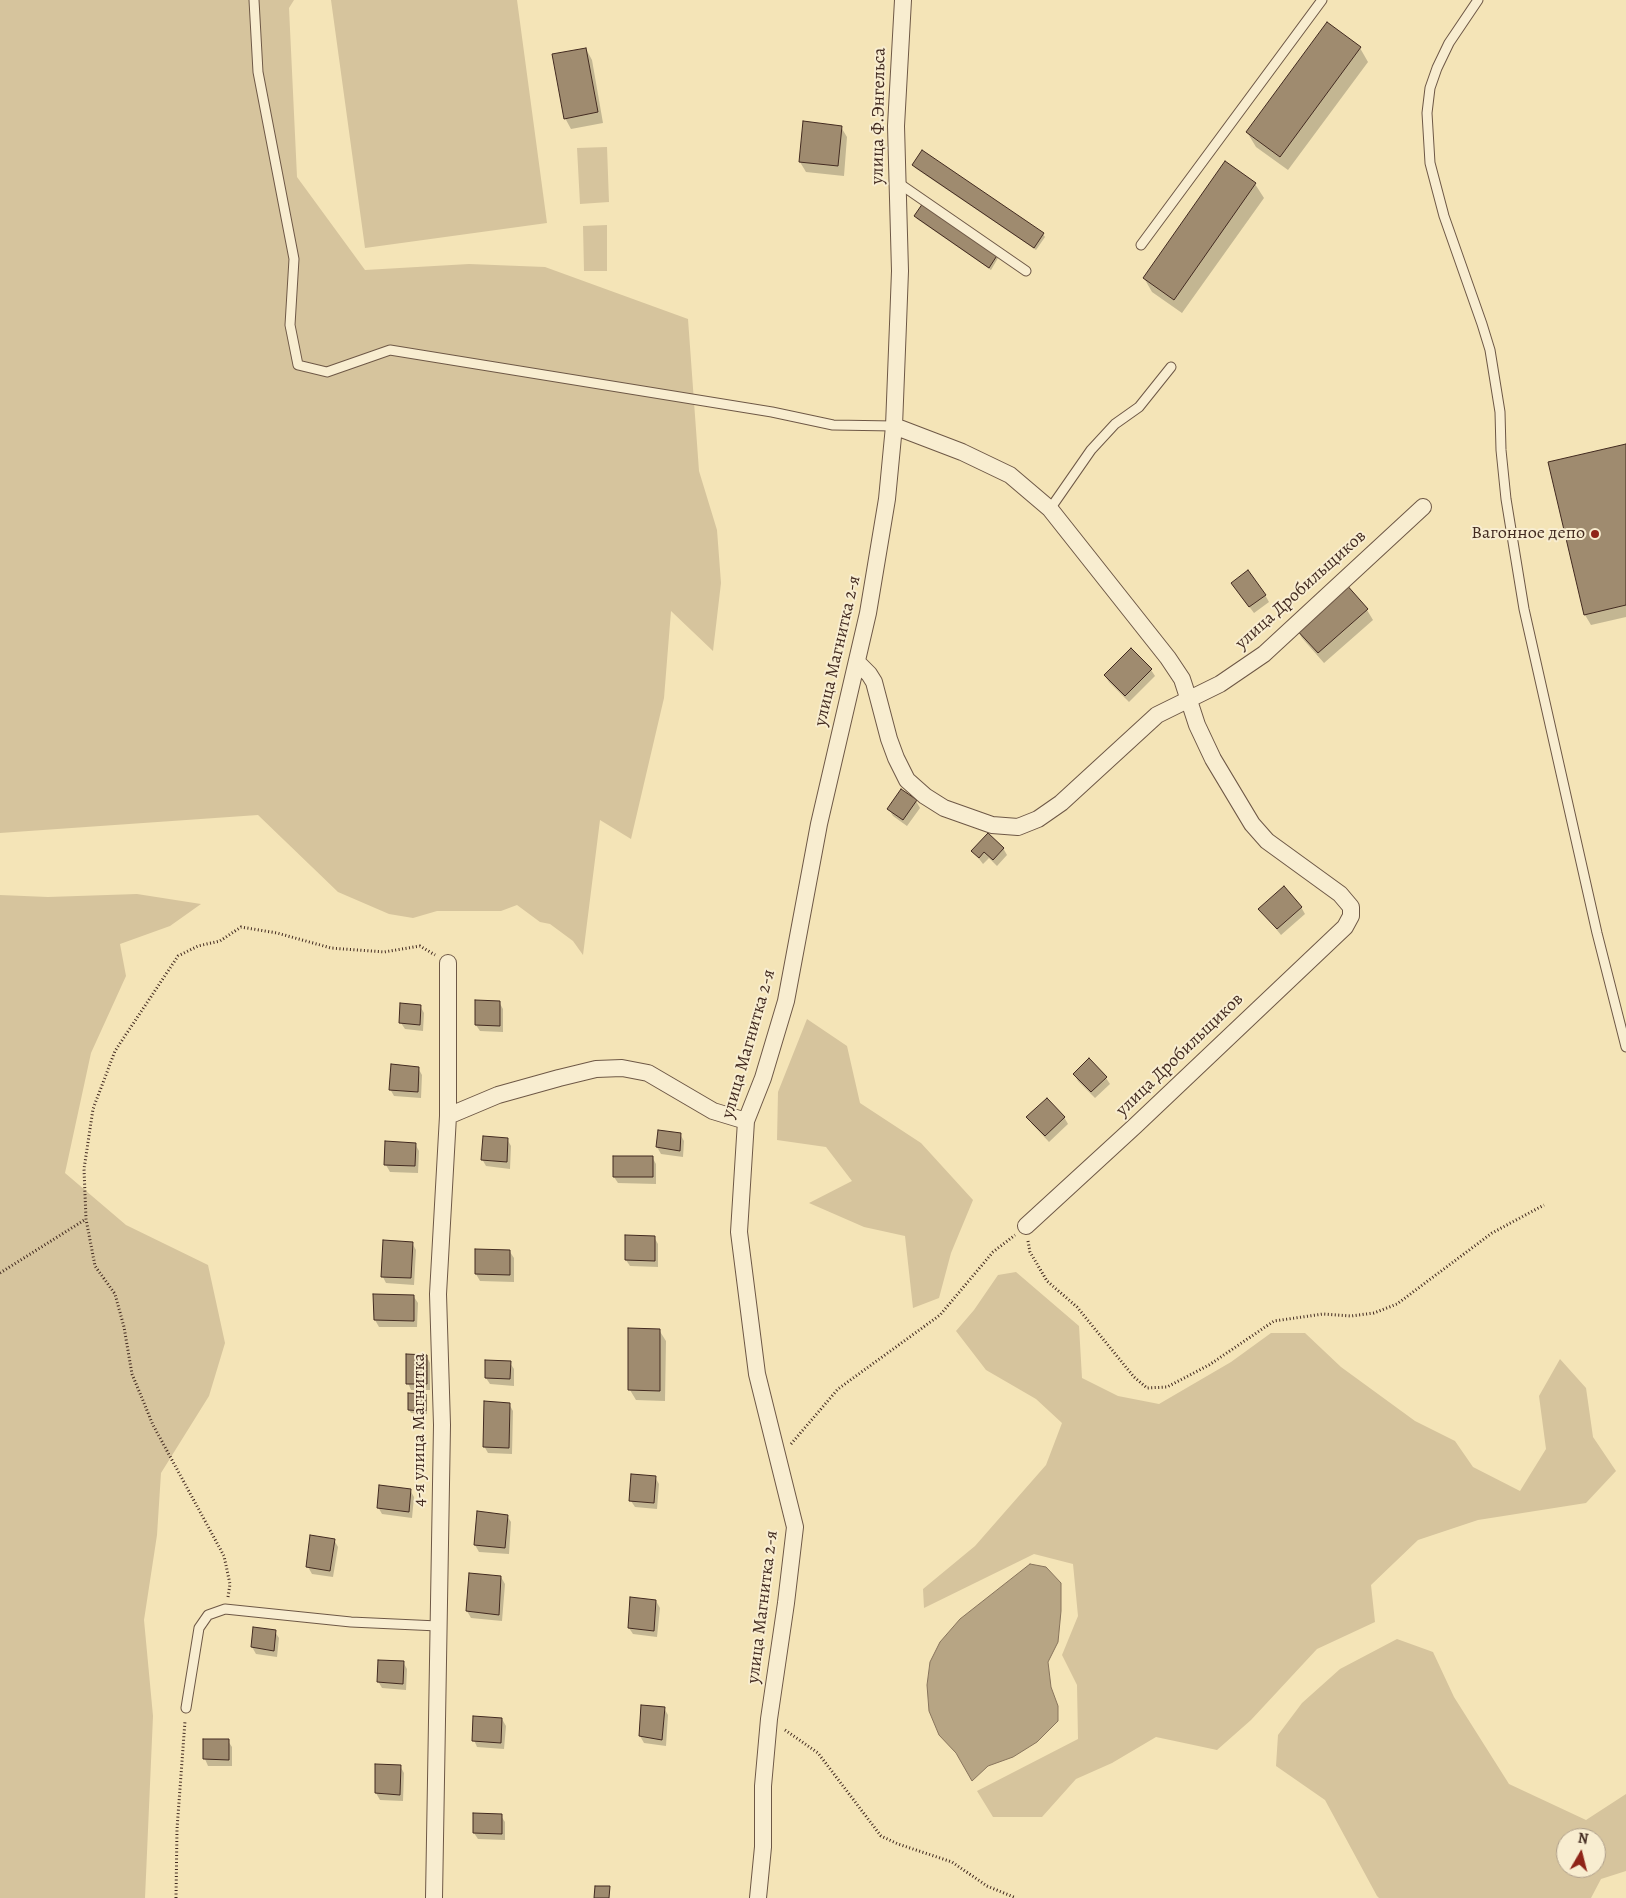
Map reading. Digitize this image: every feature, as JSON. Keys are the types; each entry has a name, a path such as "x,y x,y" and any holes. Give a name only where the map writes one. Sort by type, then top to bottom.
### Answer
{"street":[{"name":"улица Ф.Энгельса","path":"899,233 896,126 903,0"},
{"name":"улица Магнитка 2-я","path":"758,1898 763,1847 763,1786 769,1719 786,1603 794,1527 757,1374 739,1232 746,1121 763,1078 786,1001 819,824 858,663 881,540 894,426 899,233"},
{"path":"894,426 962,452 1010,475 1050,509 1168,658 1182,679 1189,700"},
{"name":"улица Дробильщиков","path":"858,663 874,682 889,739 907,780 925,796 944,808 992,825 1018,827 1038,819 1060,803 1157,715 1220,684 1264,654 1423,506"},
{"name":"улица Дробильщиков","path":"1026,1226 1135,1126 1345,927 1351,916 1351,907 1340,894 1268,841 1252,824 1212,759 1197,725 1189,700"},
{"name":"4-я улица Магнитка","path":"434,1898 442,1425 438,1294 448,1116 448,963"},
{"path":"448,1116 498,1095 559,1078 596,1069 622,1068 648,1073 713,1111 746,1121"}],"lane":[{"path":"254,0 258,72 294,260 290,325 298,365 327,372 390,350 772,412 833,425 894,426"},
{"path":"1141,245 1322,0"},
{"path":"1478,0 1449,42 1430,88 1427,113 1430,163 1444,216 1490,350 1500,412 1501,450 1506,499 1524,609 1597,933 1626,1047"},
{"path":"897,182 1026,271"},
{"path":"1050,509 1091,450 1115,424 1139,406 1171,367"},
{"path":"186,1708 199,1628 208,1615 225,1609 351,1622 438,1626"}],"path":[{"path":"225,1609 230,1584 224,1556 153,1425 132,1374 124,1327 115,1294 96,1266 86,1219 84,1169 93,1109 115,1051 178,956 198,946 220,941 241,927 277,933 331,948 384,952 420,946 448,963"},
{"path":"778,1460 838,1389 940,1315 993,1252 1026,1226 1030,1252 1046,1281 1077,1307 1134,1377 1147,1388 1168,1387 1209,1365 1274,1321 1323,1314 1351,1316 1374,1313 1397,1304 1492,1233 1544,1205"},
{"path":"0,1273 86,1219"},
{"path":"176,1898 177,1829 186,1708"},
{"path":"769,1719 818,1753 881,1836 898,1844 952,1862 987,1886 1016,1898"}],"shaded area":[{"path":"0,0 294,0 289,8 297,177 365,270 469,264 545,267 688,319 699,471 717,530 721,583 713,651 671,611 664,698 631,839 600,820 583,955 573,941 550,924 540,922 517,905 501,911 437,911 413,918 389,914 338,892 258,815 0,833"},
{"path":"331,0 517,0 547,223 365,248"},
{"path":"607,147 609,202 580,204 577,148"},
{"path":"607,225 607,271 584,271 583,226"},
{"path":"137,894 201,904 170,926 120,944 126,976 91,1053 65,1173 126,1225 208,1265 225,1343 209,1396 161,1473 157,1535 144,1620 153,1716 145,1898 0,1898 0,895 48,897"},
{"path":"807,1019 847,1046 860,1103 921,1143 973,1200 951,1253 939,1298 913,1308 905,1236 864,1227 809,1203 852,1181 826,1147 777,1140 778,1092"},
{"path":"1016,1272 1079,1326 1082,1378 1118,1396 1159,1404 1231,1362 1271,1333 1305,1333 1341,1367 1415,1421 1455,1441 1473,1467 1520,1491 1546,1449 1539,1396 1560,1359 1586,1388 1593,1437 1616,1471 1586,1503 1478,1520 1418,1540 1371,1585 1375,1622 1317,1649 1251,1720 1217,1750 1156,1737 1112,1763 1076,1779 1042,1817 993,1817 977,1791 1078,1739 1077,1685 1062,1655 1078,1616 1073,1564 1034,1554 924,1608 923,1589 975,1546 1046,1465 1062,1423 1036,1399 986,1370 956,1331 974,1310 998,1275"},
{"path":"1030,1564 1046,1567 1061,1583 1058,1642 1048,1662 1051,1687 1058,1706 1058,1721 1037,1742 1013,1757 988,1766 972,1781 956,1753 939,1735 929,1711 927,1685 930,1662 940,1642 960,1619"},
{"path":"1397,1639 1433,1652 1454,1697 1509,1784 1586,1820 1626,1794 1626,1871 1606,1877 1606,1828 1556,1828 1556,1878 1604,1878 1601,1879 1591,1898 1379,1898 1325,1800 1276,1766 1278,1735 1302,1703 1340,1669"}],"building":[{"path":"1327,22 1361,47 1280,157 1246,132"},
{"path":"586,48 598,112 564,119 552,54"},
{"path":"803,121 842,126 838,166 799,162"},
{"path":"922,150 1044,233 1034,248 912,165"},
{"path":"1225,161 1256,183 1174,300 1143,278"},
{"path":"923,203 998,254 989,268 914,216"},
{"name":"Вагонное депо","path":"1626,444 1626,605 1584,615 1548,462"},
{"path":"1248,570 1266,595 1249,607 1231,583"},
{"path":"1345,583 1368,609 1318,653 1294,627"},
{"path":"1131,648 1152,669 1125,696 1104,675"},
{"path":"901,789 917,800 903,820 887,809"},
{"path":"988,833 1004,848 993,860 984,852 979,858 971,851"},
{"path":"1284,886 1302,907 1277,929 1258,909"},
{"path":"475,1000 500,1001 500,1026 475,1025"},
{"path":"400,1003 421,1005 420,1025 399,1023"},
{"path":"1089,1058 1107,1077 1091,1092 1073,1074"},
{"path":"391,1064 419,1067 418,1092 389,1090"},
{"path":"1047,1098 1065,1117 1045,1136 1026,1117"},
{"path":"658,1130 681,1133 680,1151 656,1147"},
{"path":"483,1136 508,1138 507,1162 481,1160"},
{"path":"385,1141 416,1143 415,1166 384,1165"},
{"path":"613,1156 653,1156 653,1177 613,1177"},
{"path":"625,1235 655,1236 655,1261 625,1260"},
{"path":"383,1240 413,1242 411,1278 381,1277"},
{"path":"475,1249 510,1250 510,1275 475,1274"},
{"path":"373,1294 414,1295 414,1321 374,1320"},
{"path":"628,1328 660,1329 660,1391 628,1390"},
{"path":"406,1354 427,1355 427,1384 406,1384"},
{"path":"485,1360 511,1361 510,1379 485,1378"},
{"path":"408,1393 426,1394 426,1411 408,1410"},
{"path":"484,1401 510,1403 509,1448 483,1447"},
{"path":"631,1474 656,1476 654,1503 629,1501"},
{"path":"379,1485 411,1489 409,1512 377,1508"},
{"path":"477,1511 508,1515 505,1548 474,1545"},
{"path":"310,1535 335,1539 330,1571 306,1567"},
{"path":"469,1573 501,1576 499,1615 466,1611"},
{"path":"630,1597 656,1600 654,1631 628,1628"},
{"path":"253,1627 276,1630 274,1651 251,1647"},
{"path":"378,1660 404,1661 403,1684 377,1682"},
{"path":"641,1705 665,1707 662,1740 639,1736"},
{"path":"473,1716 502,1718 501,1743 472,1741"},
{"path":"203,1739 229,1739 229,1760 203,1759"},
{"path":"375,1764 401,1765 400,1795 375,1793"},
{"path":"473,1813 502,1814 502,1834 473,1833"},
{"path":"595,1886 610,1886 609,1898 594,1898"}],"place":[{"name":"Вагонное депо","path":"1595,534"}]}
